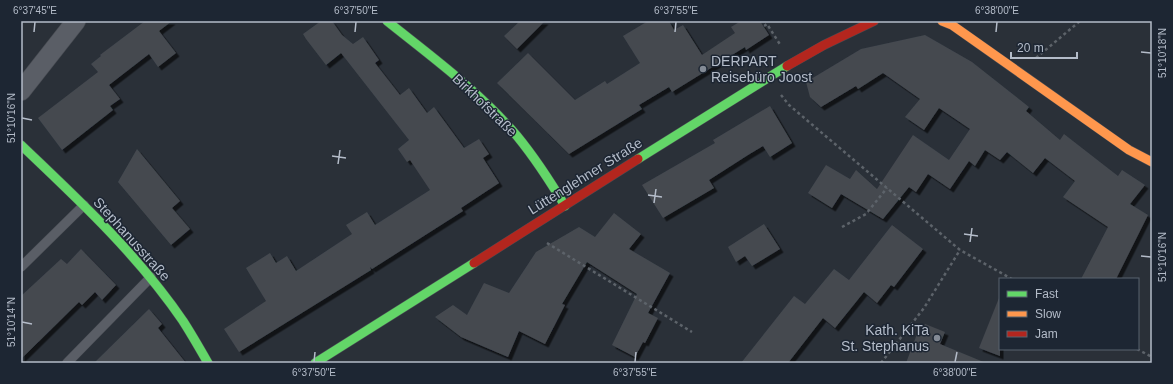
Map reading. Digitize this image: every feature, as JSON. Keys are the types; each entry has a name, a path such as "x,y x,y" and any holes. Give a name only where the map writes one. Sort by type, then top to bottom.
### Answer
{"street":[{"path":"21,91 76,21"},
{"name":"Birkhofstraße","path":"387,21 462,81 516,135 546,174 565,206"},
{"name":"Lüttenglehner Straße","path":"314,363 766,78 874,21"},
{"path":"942,21 952,25 1129,150 1152,162"},
{"name":"Stephanusstraße","path":"21,145 84,205 151,277 179,314 208,363"}],"lane":[{"path":"21,267 84,205"},
{"path":"67,363 151,277"}],"path":[{"path":"1018,73 1080,21"},
{"path":"764,26 767,24 792,63"},
{"path":"766,78 789,105 960,250 1010,278"},
{"path":"842,228 866,214 887,188"},
{"path":"533,226 543,242 692,332"},
{"path":"881,363 924,308 960,250"},
{"path":"1139,350 1152,357"}],"building":[{"path":"145,21 172,21 159,31 176,53 158,67 149,54 109,85 120,99 110,106 113,110 62,150 38,118 98,72 91,64 101,56 100,55"},
{"path":"321,21 332,21 342,35 353,44 363,37 379,60 375,63 400,95 409,88 427,113 434,107 464,148 479,139 489,154 483,158 499,183 461,208 463,211 372,269 370,267 371,270 239,352 224,329 266,301 246,268 270,253 276,263 287,256 296,271 352,234 346,225 367,212 375,225 430,190 410,160 407,162 398,149 409,140 341,53 326,65 306,39 303,34"},
{"path":"520,21 545,21 517,49 504,36"},
{"path":"648,21 669,21 674,30 683,25 702,55 735,33 731,27 741,21 760,21 769,35 746,50 745,47 672,92 669,87 639,105 642,109 569,154 497,83 528,53 575,100 605,81 607,84 640,63 623,36"},
{"path":"925,35 972,62 1029,107 1026,111 1060,140 1064,134 1118,176 1122,170 1145,185 1130,204 1148,215 1116,278 1082,278 1108,227 1063,197 1075,181 1045,158 1033,173 1007,152 1000,160 985,150 975,166 969,161 950,189 928,174 916,192 909,187 883,219 841,194 832,208 808,193 826,165 850,179 856,170 877,189 913,135 949,160 970,129 939,108 924,130 905,117 920,99 883,73 858,89 856,86 821,107 810,97 806,82 861,49"},
{"path":"770,106 792,143 770,157 763,146 709,180 714,188 663,218 642,185 715,143 713,140"},
{"path":"137,149 180,201 172,208 190,229 171,245 118,182"},
{"path":"614,213 641,234 629,249 670,273 648,313 658,318 645,343 643,342 635,357 612,345 637,294 587,262 562,304 565,305 545,344 519,331 508,357 461,337 435,317 453,305 467,315 484,283 509,293 536,252 579,227 595,237"},
{"path":"764,224 780,249 752,266 745,256 736,262 728,247"},
{"path":"892,225 923,249 894,287 891,285 877,303 864,292 835,328 823,318 788,363 741,363 794,296 805,304 834,269 849,280"},
{"path":"81,249 116,285 102,300 95,292 82,305 79,302 21,359 21,296 61,259 67,264"},
{"path":"999,298 1000,356 979,348"},
{"path":"149,309 162,324 158,328 186,363 94,363"},
{"path":"925,324 945,332 940,344 986,363 906,363 917,334 921,336"}],"traffic: fast":[{"path":"387,21 455,76 503,120 530,153 565,206"},
{"path":"638,159 787,66"},
{"path":"21,145 86,207 147,273 183,321 208,363"},
{"path":"315,363 474,263"}],"traffic: slow":[{"path":"942,21 952,25 1129,150 1152,162"}],"traffic: jam":[{"path":"787,66 824,45 874,21"},
{"path":"474,263 638,159"}],"place":[{"name":"DERPART Reisebüro Joost","path":"703,69"},
{"name":"Kath. KiTa St. Stephanus","path":"937,338"}]}
